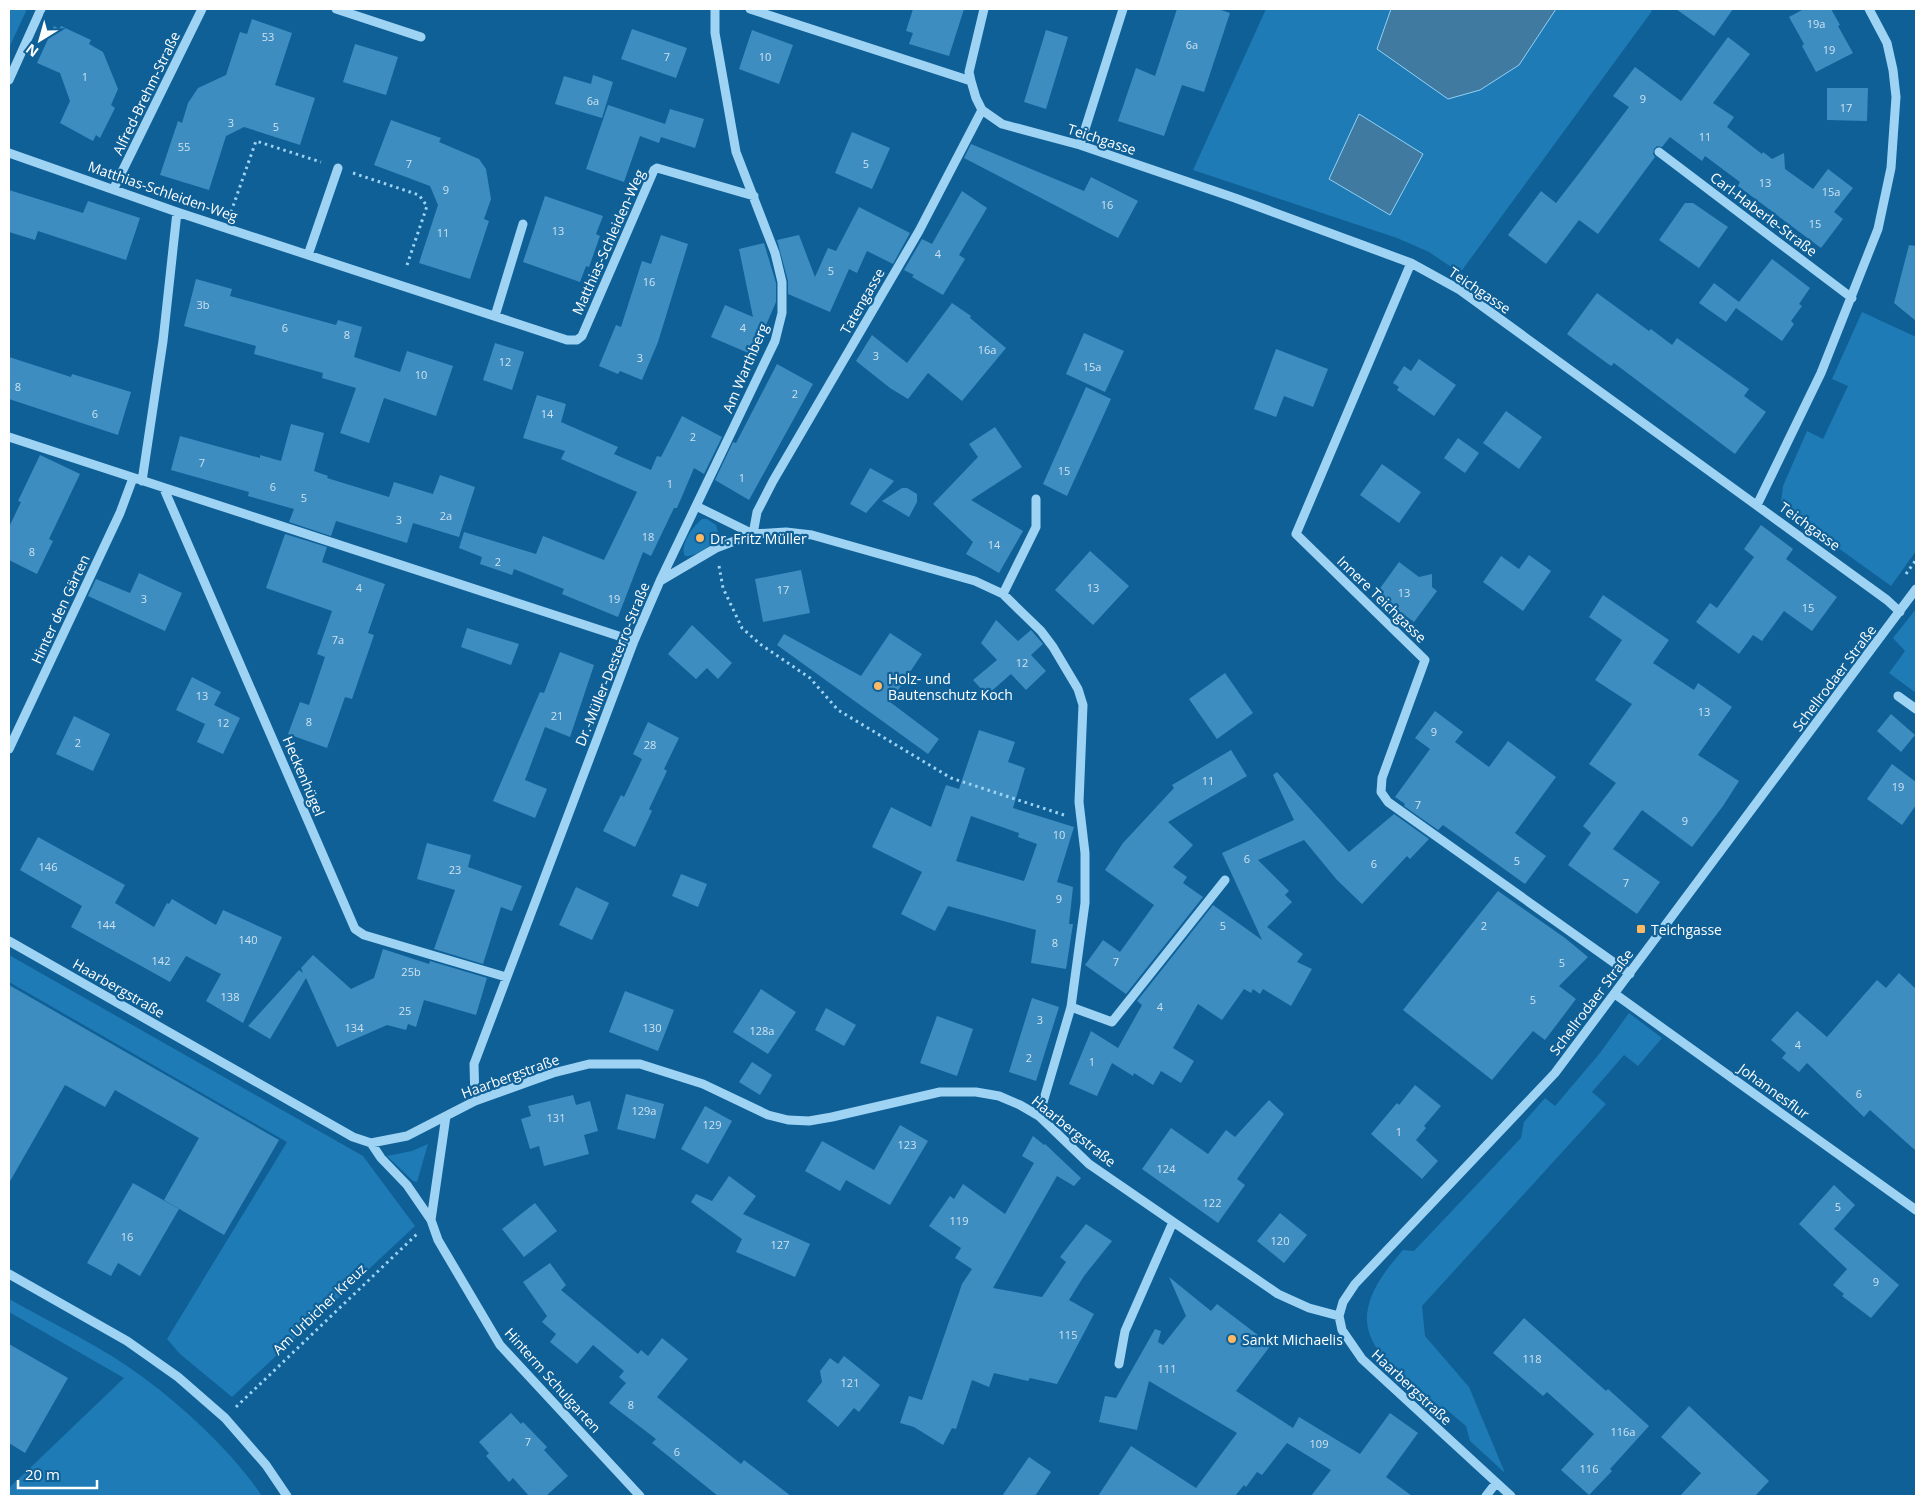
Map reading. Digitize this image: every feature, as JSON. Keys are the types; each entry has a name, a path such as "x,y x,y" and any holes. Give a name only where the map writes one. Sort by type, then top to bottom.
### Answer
{"street":[{"path":"9,80 41,9"},
{"name":"Alfred-Brehm-Straße","path":"114,188 202,9"},
{"path":"336,9 421,37"},
{"name":"Am Warthberg","path":"660,581 775,340 782,313 782,282 775,253 736,152 715,33 715,9"},
{"path":"750,9 971,81"},
{"path":"982,110 976,98 969,72 984,9"},
{"path":"1080,145 1123,9"},
{"path":"1757,505 1821,373 1878,229 1891,168 1896,97 1887,43 1869,9"},
{"name":"Teichgasse","path":"982,110 1002,124 1080,145 1236,198 1411,263 1460,290 1887,600 1900,612"},
{"name":"Tatengasse","path":"754,534 757,512 773,481 919,231 982,110"},
{"name":"Carl-Haberle-Straße","path":"1659,152 1852,298"},
{"name":"Matthias-Schleiden-Weg","path":"9,153 114,188 177,212 567,340 577,340 587,324 654,170 657,168 754,196"},
{"path":"308,254 338,168"},
{"path":"142,481 163,342 177,212"},
{"path":"495,316 523,224"},
{"name":"Innere Teichgasse","path":"1411,263 1296,534 1426,660 1382,778 1381,792 1388,802 1630,974"},
{"path":"9,437 634,641"},
{"name":"Hinter den Gärten","path":"9,749 116,522 132,478"},
{"name":"Heckenhügel","path":"164,489 355,929 364,935 506,977"},
{"path":"1003,594 1036,527 1036,498"},
{"path":"696,506 754,534"},
{"name":"Dr.-Müller-Desterro-Straße","path":"475,1101 474,1064 634,641 660,581 716,548 754,534 786,532 812,535 976,580 1003,594 1041,631 1053,647 1078,689 1083,705 1079,802 1085,852 1085,903 1071,1007 1039,1116"},
{"name":"Schellrodaer Straße","path":"1340,1316 1343,1302 1355,1284 1554,1072 1630,974 1916,589"},
{"path":"1898,696 1916,709"},
{"path":"1071,1007 1112,1022 1225,880"},
{"name":"Haarbergstraße","path":"9,940 354,1137 371,1143 407,1136 475,1101 552,1072 589,1064 640,1064 703,1084 768,1115 788,1120 809,1121 832,1117 940,1092 960,1091 999,1096 1039,1116 1089,1164 1278,1294 1309,1308 1340,1316 1342,1330 1362,1359 1511,1496"},
{"name":"Johannesflur","path":"1615,994 1916,1210"},
{"name":"Hinterm Schulgarten","path":"431,1220 446,1116"},
{"name":"Hinterm Schulgarten","path":"371,1143 381,1158 406,1185 431,1220 438,1240 500,1345 640,1496"},
{"path":"1120,1364 1125,1331 1173,1222"},
{"path":"9,1274 127,1340 178,1377 225,1418 266,1465 287,1496"},
{"path":"1486,1496 1496,1483"}],"path":[{"path":"716,548 723,588 742,628 760,644 810,678 838,710 951,778 1081,820"},
{"name":"Am Urbicher Kreuz","path":"225,1418 431,1220"}],"shaded area":[{"path":"9,9 27,9 9,48"},
{"path":"1266,9 1391,9 1378,49 1551,17 1556,9 1649,9 1652,11 1460,273 1429,252 1397,238 1193,170"},
{"path":"1391,9 1556,9 1519,65 1480,90 1448,99 1377,49"},
{"path":"1359,114 1423,154 1390,215 1329,179"},
{"path":"1862,312 1916,337 1916,551 1891,586 1791,514 1781,502 1783,486 1807,431 1823,439 1848,386 1832,379"},
{"path":"702,519 707,519 716,525 717,537 712,544 703,550 694,555 685,556 685,542 691,531"},
{"path":"1916,609 1916,693 1889,673 1905,651 1893,638"},
{"path":"9,955 363,1156 415,1226 232,1397 180,1354 167,1339 287,1142 9,982"},
{"path":"1629,1013 1662,1038 1638,1066 1624,1055 1592,1092 1606,1104 1422,1306 1425,1336 1469,1387 1505,1473 1470,1441 1466,1426 1447,1410 1437,1410 1396,1372 1381,1354 1371,1338 1367,1320 1370,1300 1382,1277 1403,1250 1414,1251 1521,1138 1524,1122 1545,1098 1555,1106 1600,1053"},
{"path":"428,1144 417,1182 413,1181 387,1156 412,1151"},
{"path":"9,1299 112,1356 160,1390 208,1432 237,1464 262,1496 9,1496 9,1488 124,1378 9,1312"}],"building":[{"path":"913,9 964,9 949,56 909,44 913,33 906,31"},
{"path":"1177,9 1218,9 1230,13 1204,92 1182,85 1164,136 1118,121 1136,68 1155,76"},
{"path":"1676,9 1733,9 1714,36"},
{"path":"1804,9 1831,9 1853,53 1816,72 1802,46 1804,44 1789,17"},
{"path":"252,19 292,33 275,85 315,98 300,145 244,127 226,136 209,190 160,175 178,121 182,123 188,103 198,88 226,75 240,32 247,34"},
{"path":"54,26 59,29 61,26 91,40 89,44 103,52 118,89 111,105 115,108 100,138 96,135 93,141 60,123 70,101 60,73 37,63"},
{"path":"632,29 687,48 676,78 621,59"},
{"path":"752,30 793,45 779,84 739,69"},
{"path":"1046,30 1068,37 1046,109 1024,102"},
{"path":"1728,37 1750,54 1713,103 1734,117 1727,127 1762,154 1763,152 1772,159 1784,153 1785,169 1813,189 1828,169 1853,188 1834,212 1843,219 1821,248 1738,186 1740,182 1705,156 1702,161 1670,137 1662,147 1657,146 1654,149 1653,154 1655,157 1598,234 1579,220 1546,264 1508,235 1541,191 1556,203 1580,172 1629,107 1613,96 1635,67 1681,101"},
{"path":"355,44 398,57 386,95 343,82"},
{"path":"593,75 613,82 602,118 555,104 564,76 591,84"},
{"path":"1827,88 1868,88 1867,121 1827,120"},
{"path":"608,105 665,124 670,109 704,119 695,148 661,137 659,143 640,136 624,182 586,169"},
{"path":"391,120 441,138 439,142 479,159 486,169 491,199 484,219 489,221 470,279 419,263 438,205 430,186 374,165"},
{"path":"852,132 890,148 872,189 835,173"},
{"path":"971,144 1084,191 1091,177 1138,201 1118,238 964,158"},
{"path":"9,190 83,213 88,201 140,218 126,260 38,231 35,240 9,232"},
{"path":"962,191 987,208 959,255 965,259 943,295 912,277 914,275 904,270 922,239 932,244"},
{"path":"545,196 603,216 596,234 600,236 589,267 586,266 580,282 523,262"},
{"path":"1685,203 1693,203 1728,227 1699,268 1659,240"},
{"path":"859,207 910,233 893,264 867,251 857,273 849,269 830,312 788,294 788,281 777,240 799,235 815,277 828,248 836,251"},
{"path":"661,235 688,244 658,342 642,380 620,371 618,374 599,366 616,325 621,327 642,261 651,264"},
{"path":"764,243 776,283 776,302 753,355 711,337 725,305 753,317 739,249"},
{"path":"1909,245 1916,246 1916,321 1894,303"},
{"path":"1772,259 1810,288 1799,304 1802,306 1791,321 1794,324 1782,341 1736,308 1726,322 1699,303 1714,283 1739,302"},
{"path":"196,279 232,289 230,296 336,325 338,320 362,327 354,357 400,372 407,351 453,366 436,416 384,398 369,443 340,433 356,388 322,378 323,373 254,354 256,346 184,326"},
{"path":"1597,293 1649,331 1651,329 1672,345 1677,338 1749,389 1744,396 1766,412 1735,454 1614,363 1611,366 1567,334"},
{"path":"952,303 971,316 970,318 1006,348 962,401 928,373 908,399 890,388 856,361 872,335 907,363"},
{"path":"1084,333 1124,351 1105,392 1066,374"},
{"path":"495,343 524,352 512,390 483,380"},
{"path":"1276,349 1328,369 1313,407 1284,396 1276,417 1254,409"},
{"path":"9,357 71,377 72,374 131,392 118,435 9,399"},
{"path":"1419,359 1456,385 1434,416 1397,390 1399,387 1393,383 1404,366 1411,371"},
{"path":"777,364 813,384 749,500 715,480 733,442 736,443"},
{"path":"1086,387 1111,399 1067,496 1043,484"},
{"path":"537,395 566,404 561,422 618,447 614,454 651,470 657,456 661,457 682,416 722,437 704,474 694,468 677,508 674,508 651,556 643,552 618,617 562,594 564,589 514,569 512,575 480,564 482,557 459,548 464,532 536,554 543,536 604,560 637,492 561,459 565,451 523,438"},
{"path":"1506,411 1542,437 1519,469 1483,443"},
{"path":"291,424 324,433 314,471 328,476 327,478 389,497 394,482 433,494 440,475 475,487 459,537 413,523 407,543 336,521 331,536 289,522 294,509 248,496 249,492 171,470 180,436 260,458 260,455 281,461"},
{"path":"995,427 1022,467 971,500 1023,531 999,573 966,554 973,542 933,504 978,457 969,444"},
{"path":"1458,438 1479,453 1465,473 1444,458"},
{"path":"40,455 80,474 49,539 53,541 37,574 9,560 9,527 21,502 18,501"},
{"path":"1382,464 1421,492 1399,523 1360,495"},
{"path":"870,468 894,481 866,513 850,504"},
{"path":"902,488 907,488 917,494 917,502 909,517 882,501"},
{"path":"1761,525 1793,549 1786,559 1837,597 1812,631 1784,611 1762,641 1753,635 1739,654 1696,622 1710,603 1717,608 1754,557 1744,549"},
{"path":"285,534 327,547 322,562 385,584 368,633 374,635 352,699 345,697 327,748 288,734 300,702 309,705 325,657 317,654 332,611 266,588"},
{"path":"1090,551 1129,586 1093,625 1055,590"},
{"path":"1529,555 1551,571 1523,611 1483,582 1501,556 1519,569"},
{"path":"1399,562 1419,577 1432,574 1432,587 1437,591 1414,622 1376,594"},
{"path":"801,570 810,613 763,622 755,579"},
{"path":"139,573 182,593 165,631 88,596 96,579 130,593"},
{"path":"1603,595 1669,640 1653,663 1694,690 1698,683 1732,707 1698,755 1739,781 1692,847 1642,810 1613,849 1660,882 1637,914 1568,865 1591,833 1583,826 1616,783 1589,764 1632,704 1595,680 1622,640 1589,617"},
{"path":"996,620 1018,641 1031,630 1043,644 1031,655 1046,671 1026,690 1011,674 987,695 973,680 997,660 981,643"},
{"path":"692,625 732,663 718,679 707,668 696,679 668,654"},
{"path":"467,628 519,644 511,665 461,647"},
{"path":"890,633 922,654 890,702 939,739 928,754 777,645 784,634 861,676"},
{"path":"560,652 594,665 570,737 545,727 525,780 547,789 535,818 493,801 540,692 544,693"},
{"path":"1225,673 1253,713 1217,739 1189,699"},
{"path":"192,677 221,692 214,705 240,718 223,754 197,742 205,724 176,710"},
{"path":"1435,711 1463,732 1455,742 1489,767 1508,741 1556,777 1515,833 1546,856 1525,884 1443,825 1438,830 1404,806 1405,804 1395,797 1430,749 1415,738"},
{"path":"1891,714 1915,735 1901,752 1877,731"},
{"path":"74,716 110,734 93,771 56,754"},
{"path":"648,722 679,738 664,769 667,771 649,809 652,811 635,847 603,831 621,795 624,797 642,759 633,754"},
{"path":"979,730 1015,742 1008,762 1025,768 1013,808 1074,827 1057,882 1073,887 1069,924 1073,924 1066,969 1031,963 1036,930 948,906 935,931 901,914 922,872 872,847 891,807 931,827 946,785 959,789","holes":["971,816 1019,833 1018,837 1037,844 1024,881 956,861"]},
{"path":"1231,750 1247,776 1168,822 1193,845 1173,867 1187,877 1183,883 1203,897 1126,994 1085,965 1103,940 1120,952 1154,905 1105,870 1123,843 1174,788 1172,785"},
{"path":"1892,764 1916,782 1916,805 1902,825 1867,799"},
{"path":"1277,772 1349,852 1394,814 1429,839 1410,859 1407,856 1362,904 1337,880 1304,840 1258,860 1289,891 1285,895 1292,902 1267,927 1303,954 1297,962 1312,969 1291,1006 1263,989 1260,994 1253,989 1251,993 1244,989 1222,1020 1198,1004 1173,1048 1194,1061 1181,1083 1161,1071 1153,1085 1134,1073 1133,1076 1112,1063 1097,1096 1069,1084 1091,1031 1118,1048 1142,1005 1137,1001 1213,905 1262,940 1222,853 1294,820 1273,775"},
{"path":"38,837 125,885 115,903 154,927 167,903 169,904 172,899 216,925 223,910 282,937 243,1023 206,1001 221,974 186,956 170,982 71,927 82,906 20,870"},
{"path":"427,843 471,855 468,867 522,886 512,911 501,907 483,964 434,949 455,890 417,879"},
{"path":"681,874 707,884 698,907 672,896"},
{"path":"576,887 609,903 592,940 559,925"},
{"path":"1498,891 1565,938 1588,957 1559,986 1576,999 1545,1040 1533,1031 1492,1080 1403,1010"},
{"path":"383,949 429,964 430,961 487,978 476,1015 424,1000 416,1027 408,1024 406,1030 387,1025 337,1047 306,978 270,1039 248,1026 299,970 303,973 301,968 313,955 351,989 374,978"},
{"path":"1899,973 1916,989 1916,1151 1870,1110 1864,1117 1807,1063 1799,1072 1782,1058 1786,1053 1771,1040 1797,1011 1827,1037 1877,980 1886,988"},
{"path":"9,985 279,1140 224,1235 164,1200 199,1138 115,1090 105,1107 65,1085 9,1183"},
{"path":"761,989 796,1012 768,1054 733,1032"},
{"path":"625,991 674,1010 658,1051 609,1032"},
{"path":"1032,998 1059,1007 1036,1081 1009,1072"},
{"path":"826,1008 856,1025 844,1046 815,1030"},
{"path":"937,1016 973,1029 957,1076 920,1063"},
{"path":"752,1062 772,1075 760,1095 739,1082"},
{"path":"1415,1085 1441,1106 1424,1126 1426,1128 1416,1140 1438,1161 1422,1179 1371,1134"},
{"path":"626,1094 664,1104 655,1139 617,1129"},
{"path":"573,1095 576,1105 590,1101 598,1131 584,1135 589,1154 544,1166 539,1146 530,1149 521,1119 531,1116 528,1106"},
{"path":"1269,1100 1284,1114 1237,1179 1245,1185 1218,1223 1142,1169 1171,1128 1208,1154 1226,1130 1235,1137"},
{"path":"705,1106 732,1121 708,1164 681,1149"},
{"path":"900,1125 928,1141 890,1205 846,1180 840,1191 805,1171 822,1141 874,1170"},
{"path":"1033,1136 1045,1144 1081,1178 1074,1186 1057,1176 993,1288 1042,1297 1066,1262 1060,1257 1086,1224 1112,1241 1084,1276 1069,1300 1094,1314 1057,1384 1030,1378 1028,1381 994,1373 989,1387 972,1380 956,1429 952,1428 943,1445 914,1427 900,1423 909,1396 922,1400 962,1284 972,1269 955,1258 961,1248 929,1226 950,1196 954,1199 963,1184 1005,1214 1034,1163 1022,1156"},
{"path":"729,1176 756,1196 743,1214 810,1244 795,1277 736,1252 742,1239 691,1202 696,1194 712,1201"},
{"path":"133,1183 179,1209 140,1276 118,1263 111,1276 87,1263"},
{"path":"1834,1185 1855,1205 1834,1229 1899,1285 1871,1318 1842,1296 1844,1294 1833,1285 1847,1269 1799,1224"},
{"path":"535,1203 557,1231 524,1257 502,1229"},
{"path":"1280,1213 1307,1235 1284,1263 1257,1241"},
{"path":"550,1263 566,1285 561,1290 638,1354 641,1350 648,1356 662,1338 688,1359 657,1397 741,1464 744,1460 791,1496 718,1496 652,1443 656,1439 609,1403 626,1383 619,1377 624,1371 593,1345 577,1364 550,1342 556,1334 542,1322 547,1316 523,1282"},
{"path":"1169,1277 1211,1311 1217,1304 1271,1345 1236,1391 1293,1428 1299,1417 1360,1454 1390,1413 1418,1433 1386,1477 1412,1496 1311,1496 1331,1470 1287,1443 1262,1475 1257,1472 1246,1487 1244,1485 1235,1496 1098,1496 1131,1446 1196,1488 1237,1433 1149,1381 1137,1430 1099,1422 1105,1396 1116,1398 1155,1329 1161,1331 1158,1342 1163,1345 1186,1316"},
{"path":"1524,1318 1606,1391 1608,1389 1649,1426 1610,1469 1612,1471 1589,1495 1561,1470 1594,1434 1547,1392 1543,1396 1493,1353"},
{"path":"9,1344 68,1378 25,1453 9,1443"},
{"path":"844,1356 880,1385 859,1412 854,1408 838,1427 807,1401 822,1382 820,1371 830,1358 838,1364"},
{"path":"1689,1406 1769,1481 1755,1496 1680,1496 1701,1473 1661,1437"},
{"path":"511,1413 521,1424 523,1422 547,1447 544,1450 568,1476 546,1496 529,1496 513,1478 509,1482 486,1456 489,1453 479,1442"},
{"path":"1029,1457 1051,1472 1035,1496 1002,1496"}],"place":[{"name":"Dr. Fritz Müller","path":"700,538"},
{"name":"Holz- und Bautenschutz Koch","path":"878,686"},
{"name":"Teichgasse","path":"1641,929"},
{"name":"Sankt Michaelis","path":"1232,1339"}]}
